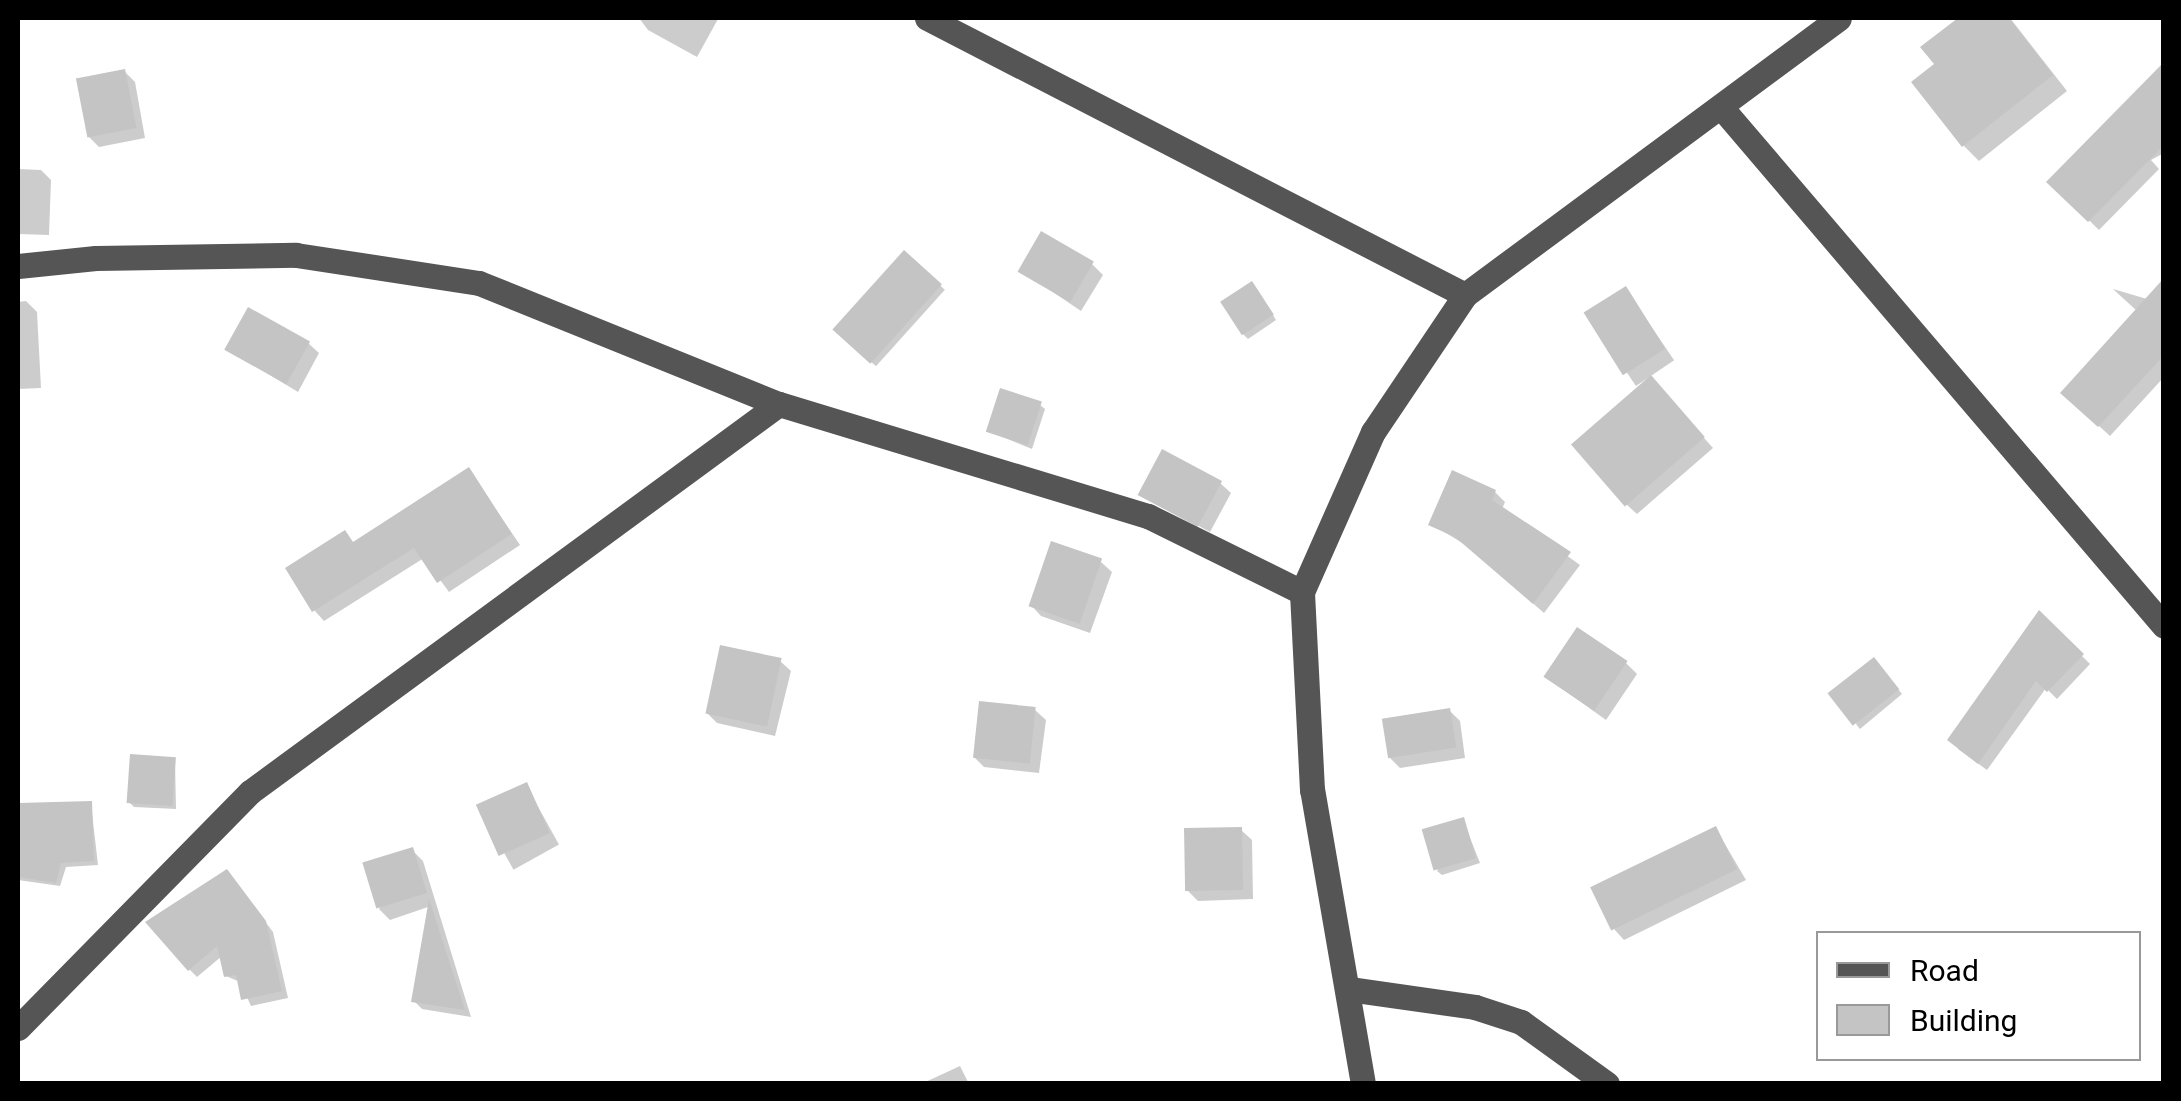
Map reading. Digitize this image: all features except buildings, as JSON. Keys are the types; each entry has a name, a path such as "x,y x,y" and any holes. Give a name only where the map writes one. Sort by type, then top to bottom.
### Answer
{"street":[{"path":"927,18 1465,295"},
{"path":"1363,1084 1312,790 1302,592 1372,432 1465,295 1839,18"},
{"path":"1721,107 2164,626"},
{"path":"18,266 96,258 296,255 479,283 779,404 1148,516 1302,592"},
{"path":"18,1028 250,792 779,404"},
{"path":"1349,989 1475,1007 1521,1022 1608,1084"}]}
